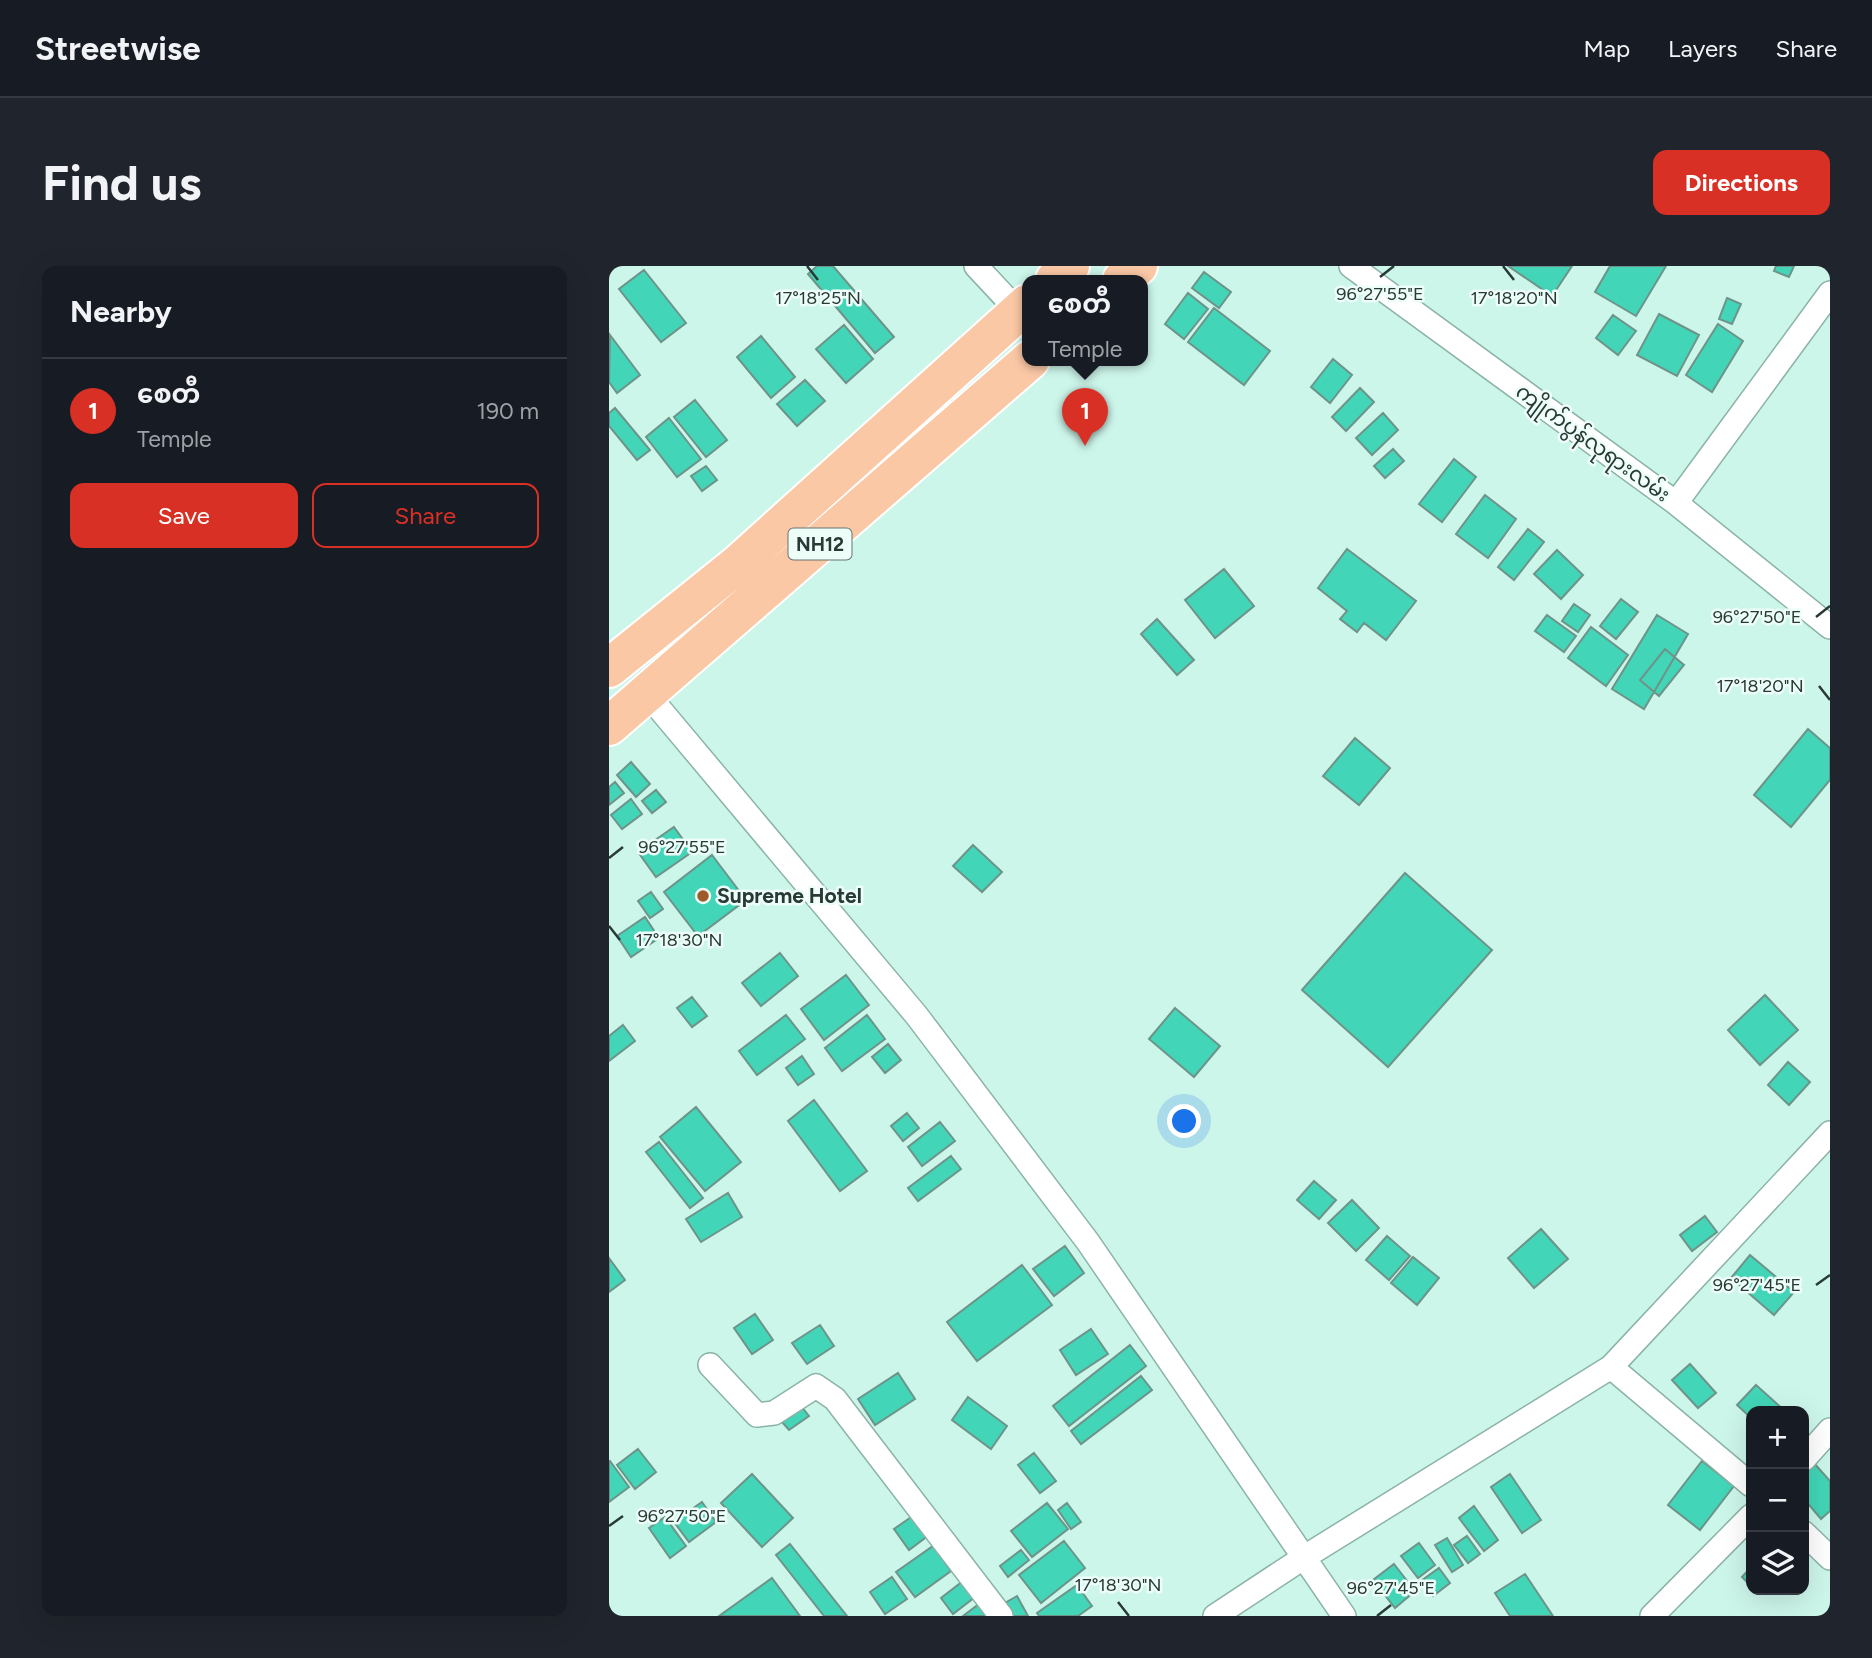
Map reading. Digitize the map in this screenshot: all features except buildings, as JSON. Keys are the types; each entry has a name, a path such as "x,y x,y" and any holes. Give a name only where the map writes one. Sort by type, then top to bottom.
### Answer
{"highway":[{"name":"NH12","path":"609,668 737,565 1022,309"},
{"name":"NH12","path":"609,726 648,695 1023,366"}],"street":[{"path":"976,266 1022,307"},
{"name":"ကျိုက်ပွန်လုရားလမ်း","path":"1351,266 1676,503 1830,627"},
{"path":"1676,503 1830,293"},
{"path":"648,695 917,1016 1088,1242 1344,1616"},
{"path":"1215,1616 1303,1558 1611,1367 1830,1133"},
{"path":"709,1365 757,1415 774,1413 816,1386 835,1399 1001,1616"},
{"path":"1611,1367 1746,1481"},
{"path":"1809,1453 1830,1430"},
{"path":"1652,1616 1746,1521"},
{"path":"1809,1538 1830,1558"}],"place":[{"name":"စေတီ","path":"1085,446"},
{"name":"Supreme Hotel","path":"703,896"}]}
